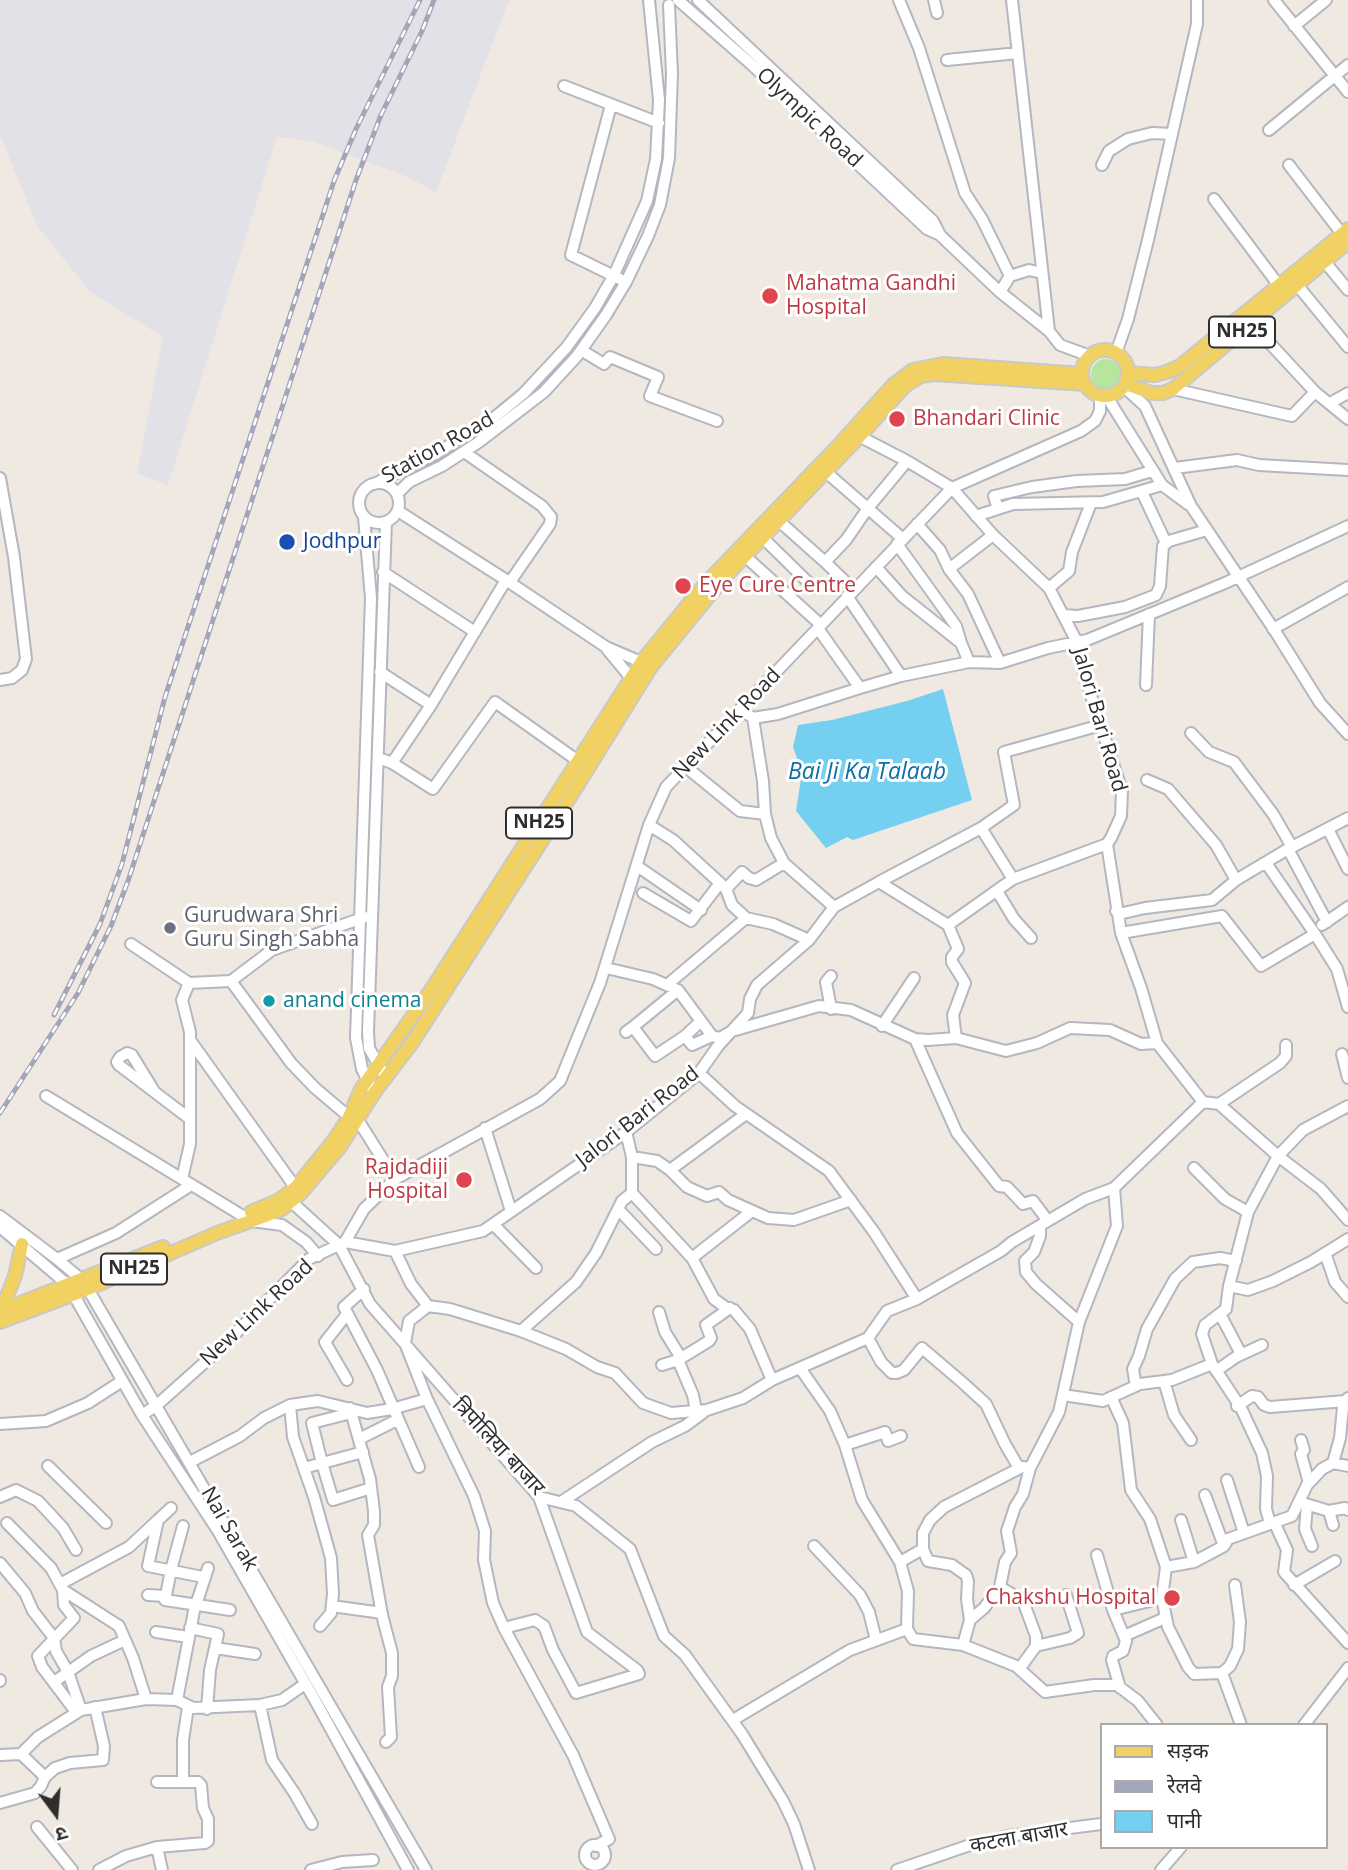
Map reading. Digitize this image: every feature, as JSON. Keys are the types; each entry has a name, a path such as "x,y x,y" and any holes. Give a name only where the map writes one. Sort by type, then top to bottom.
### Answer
{"main road":[{"name":"NH25","path":"1173,389 1325,262 1346,235"},
{"name":"NH25","path":"1126,381 1167,372 1180,366 1346,235"},
{"path":"1103,350 1116,353 1125,361 1126,381 1119,392 1104,396 1088,390 1083,379 1083,367 1090,356 1103,350"},
{"name":"NH25","path":"354,1120 366,1081 462,944 578,761 646,664 713,576 856,434 903,382 934,374 1083,379"},
{"path":"1126,381 1152,393 1173,389"},
{"name":"NH25","path":"646,664 827,472 856,434"},
{"name":"NH25","path":"0,1315 217,1233 247,1218 282,1209 340,1147 354,1120 412,1043 565,805 634,682"},
{"path":"0,1315 15,1276 22,1244"}],"street":[{"path":"650,0 660,6 674,2"},
{"name":"Station Road","path":"374,484 435,454 495,417 523,394 566,348 595,308 614,275 647,201 655,168 659,123 650,0"},
{"path":"899,0 919,48 965,193 982,219 1010,276"},
{"path":"934,0 937,13"},
{"path":"1012,0 1049,331"},
{"path":"1116,353 1128,319 1172,134 1197,24 1197,0"},
{"path":"1275,0 1348,92"},
{"path":"1294,26 1326,0"},
{"name":"Olympic Road","path":"674,2 751,64 927,229 940,235 1000,292 1049,331 1060,345 1090,356"},
{"name":"Station Road","path":"397,494 409,482 464,452 544,392 581,350 626,282 660,205 669,159 674,2"},
{"name":"Olympic Road","path":"707,2 933,221 940,235"},
{"path":"947,60 1018,53"},
{"path":"1269,130 1348,65"},
{"path":"564,86 659,123"},
{"path":"611,105 571,254 626,282"},
{"path":"1102,165 1109,152 1128,139 1153,133 1172,134"},
{"path":"1289,165 1346,235"},
{"path":"1214,199 1280,287"},
{"path":"1325,262 1348,290"},
{"path":"1000,292 1010,276 1029,270 1042,273"},
{"path":"1298,286 1348,347"},
{"path":"1252,324 1315,392 1348,419"},
{"path":"581,350 604,364 610,357 658,377 650,396 717,421"},
{"path":"1126,381 1145,406 1191,506 1320,703 1348,734"},
{"path":"1173,389 1292,416 1315,392"},
{"path":"1330,403 1348,393"},
{"path":"1104,396 1162,485 1191,506"},
{"name":"New Link Road","path":"142,1415 157,1405 223,1346 309,1259 342,1243 364,1209 395,1179 540,1099 560,1081 606,968 649,825 666,787 952,488 1081,431 1095,421 1104,396"},
{"name":"Jalori Bari Road","path":"856,434 952,488 992,535 1049,588 1077,642 1084,674 1122,790 1121,816 1107,844"},
{"path":"392,763 508,581 550,524 551,517 542,506 464,452"},
{"path":"1175,468 1237,460 1259,465 1348,470"},
{"path":"825,562 846,540 868,508 907,461"},
{"path":"999,509 994,496 1077,481 1106,482 1125,479 1152,471"},
{"path":"827,472 900,541 956,626 969,662"},
{"path":"0,478 14,557 26,659 22,670 12,678 0,680"},
{"path":"374,484 387,485 397,494 398,511 386,522 371,522 360,511 359,500 364,489 374,484"},
{"path":"976,516 1013,504 1091,503 1162,485"},
{"path":"1142,492 1166,543"},
{"path":"1049,588 1069,571 1072,552 1091,503"},
{"path":"398,511 606,647 646,664"},
{"path":"364,517 371,598 356,1038 366,1081 374,1093"},
{"path":"779,521 825,562 850,592 901,676"},
{"path":"386,522 368,1032 369,1048 386,1078"},
{"path":"917,524 940,551 949,569 968,594 1000,663"},
{"path":"740,709 753,718 778,714 901,676 969,662 1000,663 1048,648 1087,640 1348,526"},
{"path":"1063,615 1078,616 1125,607 1156,595 1160,586 1162,551 1166,543 1207,530"},
{"path":"949,569 992,535"},
{"path":"763,538 814,588"},
{"path":"745,556 820,627 860,688"},
{"path":"876,567 902,596 961,643"},
{"path":"383,572 475,632"},
{"path":"1273,629 1348,587"},
{"path":"1146,685 1149,614"},
{"path":"606,647 634,682"},
{"path":"380,672 431,705"},
{"path":"379,758 392,763 433,789 495,702 578,761"},
{"path":"753,718 763,780 765,814 771,838 784,863 834,907"},
{"name":"Jalori Bari Road","path":"342,1243 395,1251 483,1231 626,1132 699,1073 718,1046 748,1013 750,999 757,985 809,940 834,907 981,828 1014,805 1003,750 1101,725"},
{"path":"1192,733 1209,752 1234,762 1273,814 1327,922"},
{"path":"685,767 740,811 765,814"},
{"path":"1147,780 1168,789 1216,845 1236,880"},
{"path":"1116,911 1119,914 1212,900 1236,880 1348,818"},
{"path":"649,825 673,840 723,886 732,905 746,918 773,924 809,940"},
{"path":"981,828 1013,879"},
{"path":"1328,829 1348,869"},
{"path":"948,925 1013,879 1107,844 1121,933 1157,1043 1203,1102 1219,1104 1278,1156 1321,1189 1348,1220"},
{"path":"643,893 688,921 693,920 723,886 742,872 756,880 784,863"},
{"path":"1266,863 1337,969 1348,1007"},
{"path":"637,866 701,910"},
{"path":"879,882 948,925 958,947 952,962 965,983 953,1015 956,1038"},
{"path":"997,891 1014,919 1031,938"},
{"path":"1121,933 1222,916 1261,966 1348,907"},
{"path":"131,944 189,983 232,981 272,950 371,915"},
{"path":"667,985 746,918"},
{"path":"606,968 653,978 678,990 712,1036"},
{"path":"831,976 826,982 831,1009"},
{"path":"883,1026 914,978"},
{"path":"232,981 291,1063 315,1088 354,1120 395,1179"},
{"path":"57,1259 116,1233 187,1182 190,1144 190,1040 182,1000 189,983"},
{"path":"678,990 630,1029 654,1056 685,1036 701,1021"},
{"path":"685,1036 692,1045 712,1036 720,1038 732,1031 815,1007 852,1010 915,1039 928,1041 956,1038 1006,1051 1037,1043 1070,1028 1110,1030 1141,1044 1157,1043"},
{"path":"915,1039 957,1133 999,1186 1007,1187 1023,1204 1033,1202 1044,1224 1034,1252 1025,1261 1026,1272 1079,1322"},
{"name":"त्रिपोलिया बाजार","path":"190,1040 293,1195 342,1243 370,1304 539,1497 576,1506 630,1549 664,1636 685,1655 733,1720 783,1801 794,1824 809,1870"},
{"path":"1219,1104 1280,1063 1286,1056 1286,1045"},
{"path":"1342,1054 1348,1078"},
{"path":"699,1073 746,1114 829,1171 917,1299"},
{"path":"154,1091 190,1119"},
{"path":"46,1096 247,1218 282,1225 306,1242 318,1256"},
{"path":"395,1251 411,1284 428,1306 450,1309 521,1331 566,1349 597,1367 615,1373 643,1404 671,1413 701,1410 743,1398 772,1380 868,1338 887,1311 917,1299 1085,1199 1114,1188 1203,1102"},
{"path":"1348,1106 1303,1130 1278,1156 1248,1212 1229,1286 1226,1309 1202,1329 1214,1367 1253,1433 1265,1463 1266,1509 1287,1550 1284,1572 1348,1643"},
{"path":"670,1170 746,1114"},
{"path":"485,1128 511,1211"},
{"path":"626,1132 632,1157 632,1193 692,1258 714,1299 739,1315 750,1329 772,1380"},
{"path":"632,1157 657,1161 687,1187 707,1196 719,1192 728,1200 768,1219 794,1220 851,1200"},
{"path":"1194,1168 1226,1199 1248,1212"},
{"path":"970,1620 984,1608 1000,1587 1005,1562 1012,1553 1007,1531 1015,1507 1023,1494 1024,1468 1059,1412 1079,1322 1117,1226 1114,1188"},
{"path":"521,1331 576,1282 597,1252 622,1201 632,1193"},
{"path":"618,1209 656,1249"},
{"path":"692,1258 752,1211"},
{"name":"Nai Sarak","path":"0,1216 85,1284 190,1462 222,1528 321,1699 425,1869"},
{"path":"493,1224 536,1268"},
{"path":"0,1227 71,1290 142,1415 222,1528 305,1684 321,1699 408,1870"},
{"path":"1229,1286 1248,1290 1273,1281 1348,1239"},
{"path":"1325,1253 1335,1282 1348,1297"},
{"path":"1136,1386 1133,1369 1147,1329 1175,1279 1193,1262 1220,1258 1236,1261"},
{"path":"364,1289 344,1307 377,1370 419,1468"},
{"path":"428,1306 409,1321 405,1343 427,1399 468,1480 478,1508 485,1531 484,1560 488,1585 503,1628 573,1755 610,1839 586,1850 586,1859 593,1865 605,1866 604,1853 596,1846"},
{"path":"662,1364 679,1359 709,1341 711,1338 706,1325 730,1308"},
{"path":"659,1312 665,1332 701,1410"},
{"path":"347,1314 325,1342 347,1380"},
{"path":"1220,1314 1241,1354"},
{"path":"868,1338 881,1362 895,1374 904,1370 922,1348 932,1356 985,1404 1005,1444 1024,1468"},
{"path":"1063,1395 1104,1401 1145,1382 1179,1378 1214,1367 1262,1345"},
{"path":"800,1368 833,1416 862,1500 901,1562 908,1591 907,1629 913,1639 963,1645 1020,1668 1045,1692 1106,1684 1120,1688 1138,1701 1155,1723"},
{"path":"0,1424 46,1421 89,1403 122,1381"},
{"path":"1164,1381 1174,1415 1191,1440"},
{"path":"1237,1406 1252,1396 1258,1397 1264,1405 1270,1407 1347,1399 1333,1463"},
{"path":"1111,1397 1123,1423 1131,1490 1150,1519 1166,1567 1162,1598 1165,1618 1188,1667 1194,1674 1222,1673 1230,1665 1238,1649 1240,1622 1235,1585"},
{"path":"190,1462 240,1436 264,1418 290,1405 318,1401 350,1411 367,1413 427,1399"},
{"path":"290,1405 293,1437 331,1558 331,1613 320,1626"},
{"path":"833,1416 844,1409"},
{"path":"561,1502 652,1442 684,1426 701,1410"},
{"path":"350,1411 371,1488 374,1525 368,1535 392,1653 392,1676 388,1688 391,1737 386,1742"},
{"path":"350,1411 312,1423 322,1463 333,1500 371,1488"},
{"path":"359,1439 397,1420"},
{"path":"845,1445 885,1432 888,1441 901,1436"},
{"path":"1301,1440 1304,1450 1301,1454 1309,1483"},
{"path":"304,1468 363,1452"},
{"path":"1312,1546 1305,1529 1303,1504 1309,1483 1322,1469 1333,1463 1348,1466"},
{"path":"48,1466 106,1523"},
{"path":"963,1645 970,1620 966,1575 952,1565 929,1562 923,1549 923,1533 937,1513 1024,1468"},
{"path":"1227,1480 1244,1533"},
{"path":"0,1497 16,1490 38,1501 63,1528 76,1550"},
{"path":"1205,1495 1224,1546"},
{"path":"503,1628 535,1620 544,1626 553,1650 576,1693 639,1674 587,1632 539,1497"},
{"path":"1166,1567 1194,1562 1224,1546 1228,1539 1292,1516 1303,1504"},
{"path":"1303,1504 1329,1511 1345,1508 1348,1510"},
{"path":"62,1587 129,1547 171,1508"},
{"path":"1329,1511 1333,1525"},
{"path":"158,1520 148,1566 205,1572 189,1632 177,1700"},
{"path":"1181,1520 1194,1562"},
{"path":"7,1523 51,1568 62,1587 64,1605 74,1618 38,1656 42,1667 79,1711"},
{"path":"183,1526 170,1570 165,1600 230,1610"},
{"path":"814,1546 860,1595 869,1612 876,1640"},
{"path":"901,1562 923,1549"},
{"path":"1097,1555 1126,1641 1125,1648 1112,1660 1120,1688"},
{"path":"1294,1585 1335,1561"},
{"path":"2,1571 25,1593 33,1611 54,1638 56,1651 68,1672 79,1711"},
{"path":"62,1587 119,1626 146,1699"},
{"path":"1000,1587 1024,1603 1036,1636 1035,1646 1020,1668"},
{"path":"148,1595 165,1596"},
{"path":"1035,1646 1070,1638 1078,1633 1066,1595"},
{"path":"1113,1609 1162,1598"},
{"path":"332,1606 382,1613"},
{"path":"1124,1636 1165,1618"},
{"path":"733,1720 850,1650 907,1629"},
{"path":"156,1632 218,1634 210,1670 207,1709"},
{"path":"54,1682 91,1656 125,1640"},
{"path":"215,1648 255,1654"},
{"path":"1306,1723 1348,1668"},
{"path":"1222,1673 1240,1723"},
{"path":"0,1755 21,1754 38,1737 79,1711 95,1707 146,1699 177,1700 188,1707 207,1709 260,1705 282,1700 305,1684"},
{"path":"260,1705 272,1760 312,1824"},
{"path":"0,1802 35,1793 45,1777 55,1768 70,1763 103,1760 104,1746 95,1707"},
{"path":"183,1781 183,1740 188,1707"},
{"path":"21,1754 45,1777"},
{"path":"99,1870 126,1856 157,1847 208,1841 208,1819 203,1808 201,1785 198,1782 157,1782"},
{"name":"कटला बाजार","path":"897,1870 973,1844 1008,1836 1100,1824"},
{"path":"37,1827 72,1870"},
{"path":"157,1847 162,1870"},
{"path":"1161,1870 1179,1849"},
{"path":"311,1870 342,1862 373,1860"}],"shaded area":[{"path":"0,0 509,0 436,192 405,176 311,141 277,137 168,485 137,473 163,337 90,292 38,227 0,136"}],"green space":[{"path":"1106,359 1117,363 1121,374 1117,385 1106,389 1095,385 1091,374 1095,363"}],"water":[{"name":"Bai Ji Ka Talaab","path":"943,689 972,800 853,840 847,837 826,848 796,811 802,772 793,747 798,725 832,720"}],"railway":[{"path":"54,1015 100,924 122,864 165,697 334,181 356,129 420,0"},
{"path":"0,1113 78,993 111,926 128,881 356,180 381,115 434,0"}],"place":[{"name":"Mahatma Gandhi Hospital","path":"770,296"},
{"name":"Bhandari Clinic","path":"897,419"},
{"name":"Jodhpur","path":"287,542"},
{"name":"Eye Cure Centre","path":"683,586"},
{"name":"Gurudwara Shri Guru Singh Sabha","path":"170,928"},
{"name":"anand cinema","path":"269,1001"},
{"name":"Rajdadiji Hospital","path":"464,1180"},
{"name":"Chakshu Hospital","path":"1172,1598"}]}
